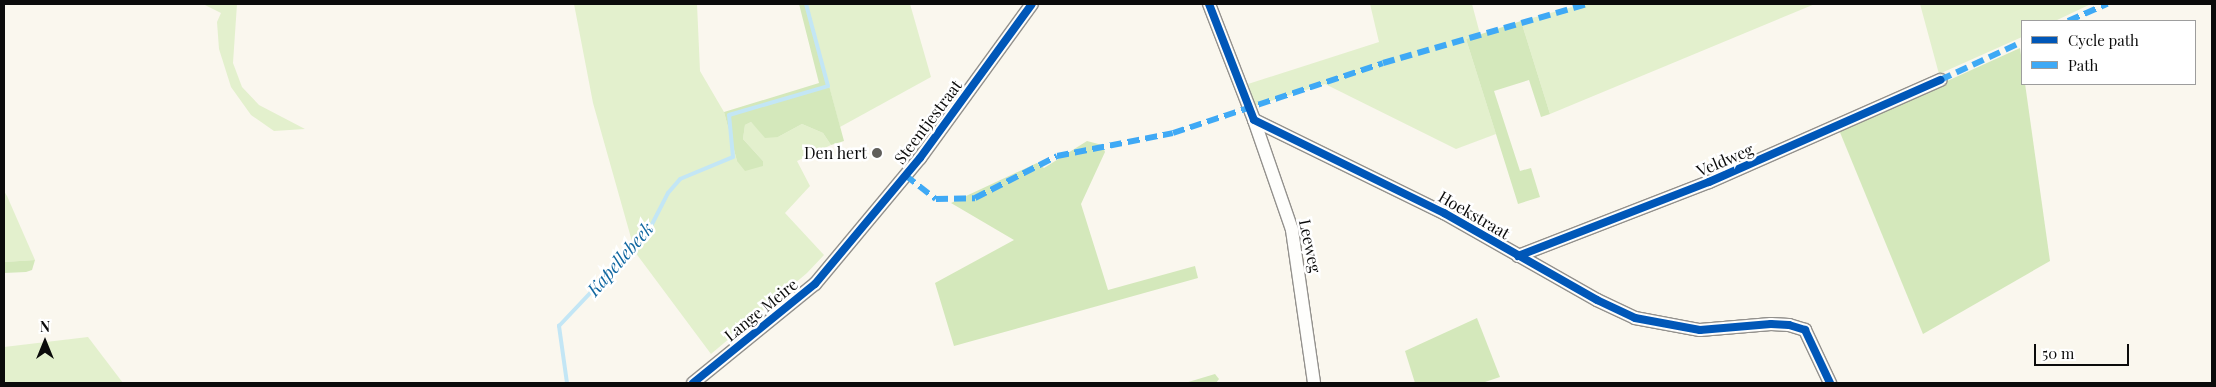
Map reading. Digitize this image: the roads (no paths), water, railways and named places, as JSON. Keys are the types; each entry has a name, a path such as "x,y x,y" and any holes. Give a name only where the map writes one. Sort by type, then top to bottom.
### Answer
{"street":[{"name":"Steentjestraat","path":"842,254 920,158 1032,4"},
{"path":"1209,4 1254,120"},
{"name":"Veldweg","path":"1518,256 1708,182 1940,80"},
{"name":"Hoekstraat","path":"1254,120 1444,213 1518,256 1634,318 1700,330 1771,324 1790,325 1805,330 1830,383"},
{"name":"Leeweg","path":"1254,120 1292,230 1314,383"},
{"name":"Lange Meire","path":"693,383 815,284 842,254"}],"waterway":[{"name":"Kapellebeek","path":"567,383 559,326 648,232 668,193 680,179 733,157 729,115 828,86 806,4"}],"place":[{"name":"Den hert","path":"877,153"}]}
